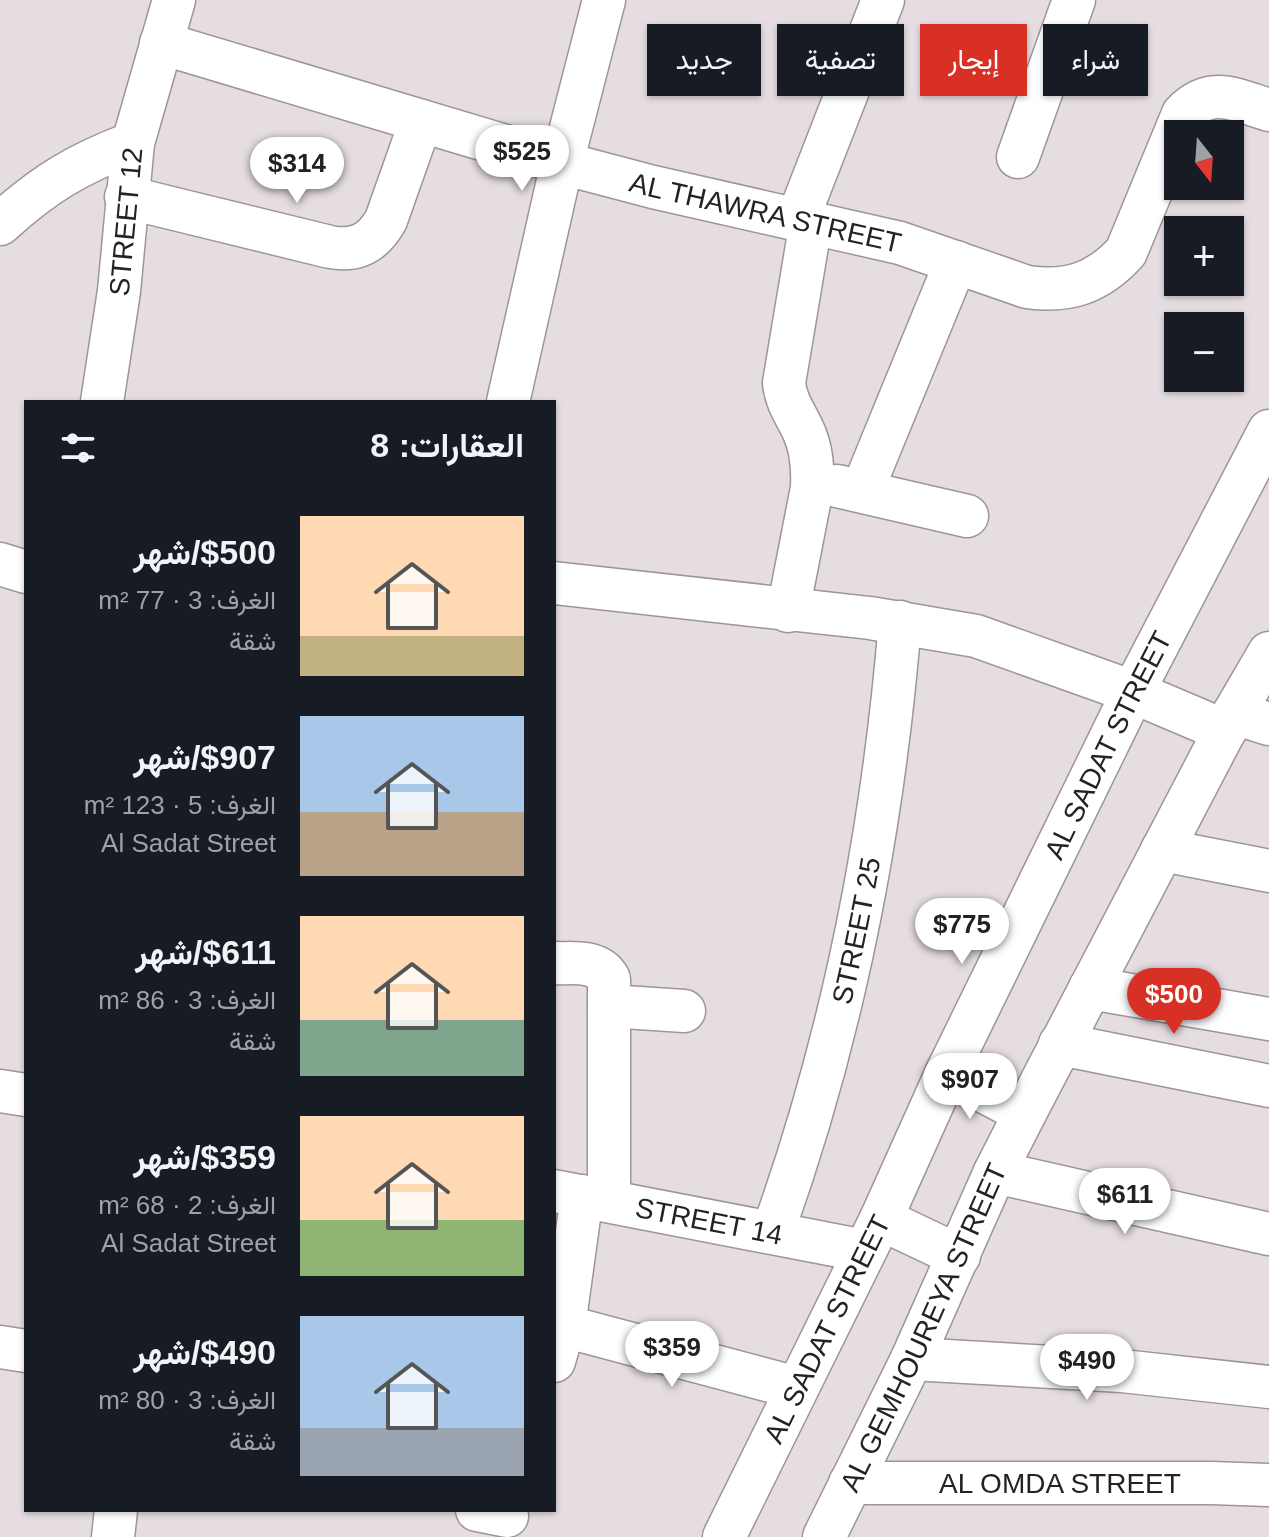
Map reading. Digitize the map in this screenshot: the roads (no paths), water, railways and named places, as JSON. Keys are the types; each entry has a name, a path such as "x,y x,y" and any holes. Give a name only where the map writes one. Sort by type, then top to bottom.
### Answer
{"street":[{"name":"STREET 12","path":"102,400 119,291 133,143 174,0"},
{"path":"508,400 562,163 604,0"},
{"path":"788,611 812,480 810,448 785,398 784,383 805,220 883,0"},
{"path":"1018,157 1074,0"},
{"name":"AL THAWRA STREET","path":"161,43 562,163 900,243 1027,287 1049,290 1071,288 1092,281 1111,269 1126,252 1183,114 1193,104 1209,97 1225,96 1269,110"},
{"path":"126,197 330,247 345,250 357,247 380,231 386,220 421,121"},
{"path":"0,224 17,188 133,143"},
{"path":"862,491 956,262"},
{"name":"AL SADAT STREET","path":"724,1537 873,1235 947,1072 1133,692 1269,431"},
{"path":"812,480 967,516"},
{"path":"0,564 24,571"},
{"path":"556,583 900,622 976,636 1133,692 1243,723"},
{"name":"STREET 25","path":"773,1231 815,1106 848,978 879,818 892,721 900,622"},
{"name":"AL GEMHOUREYA STREET","path":"824,1537 912,1359 995,1172 1162,850 1243,723 1269,653"},
{"path":"1162,850 1269,871"},
{"path":"556,963 593,965 602,969 610,985 559,1344 797,1388"},
{"path":"1090,988 1269,1019"},
{"path":"609,1006 684,1011"},
{"path":"1060,1044 1269,1086"},
{"path":"947,1072 1025,1113"},
{"path":"0,1091 24,1095"},
{"path":"995,1172 1269,1234"},
{"name":"STREET 14","path":"581,1196 773,1231 873,1235 959,1256"},
{"path":"0,1347 24,1351"},
{"path":"912,1359 1122,1371 1269,1387"},
{"name":"AL OMDA STREET","path":"850,1483 1269,1485"},
{"path":"113,1537 116,1512"}]}
